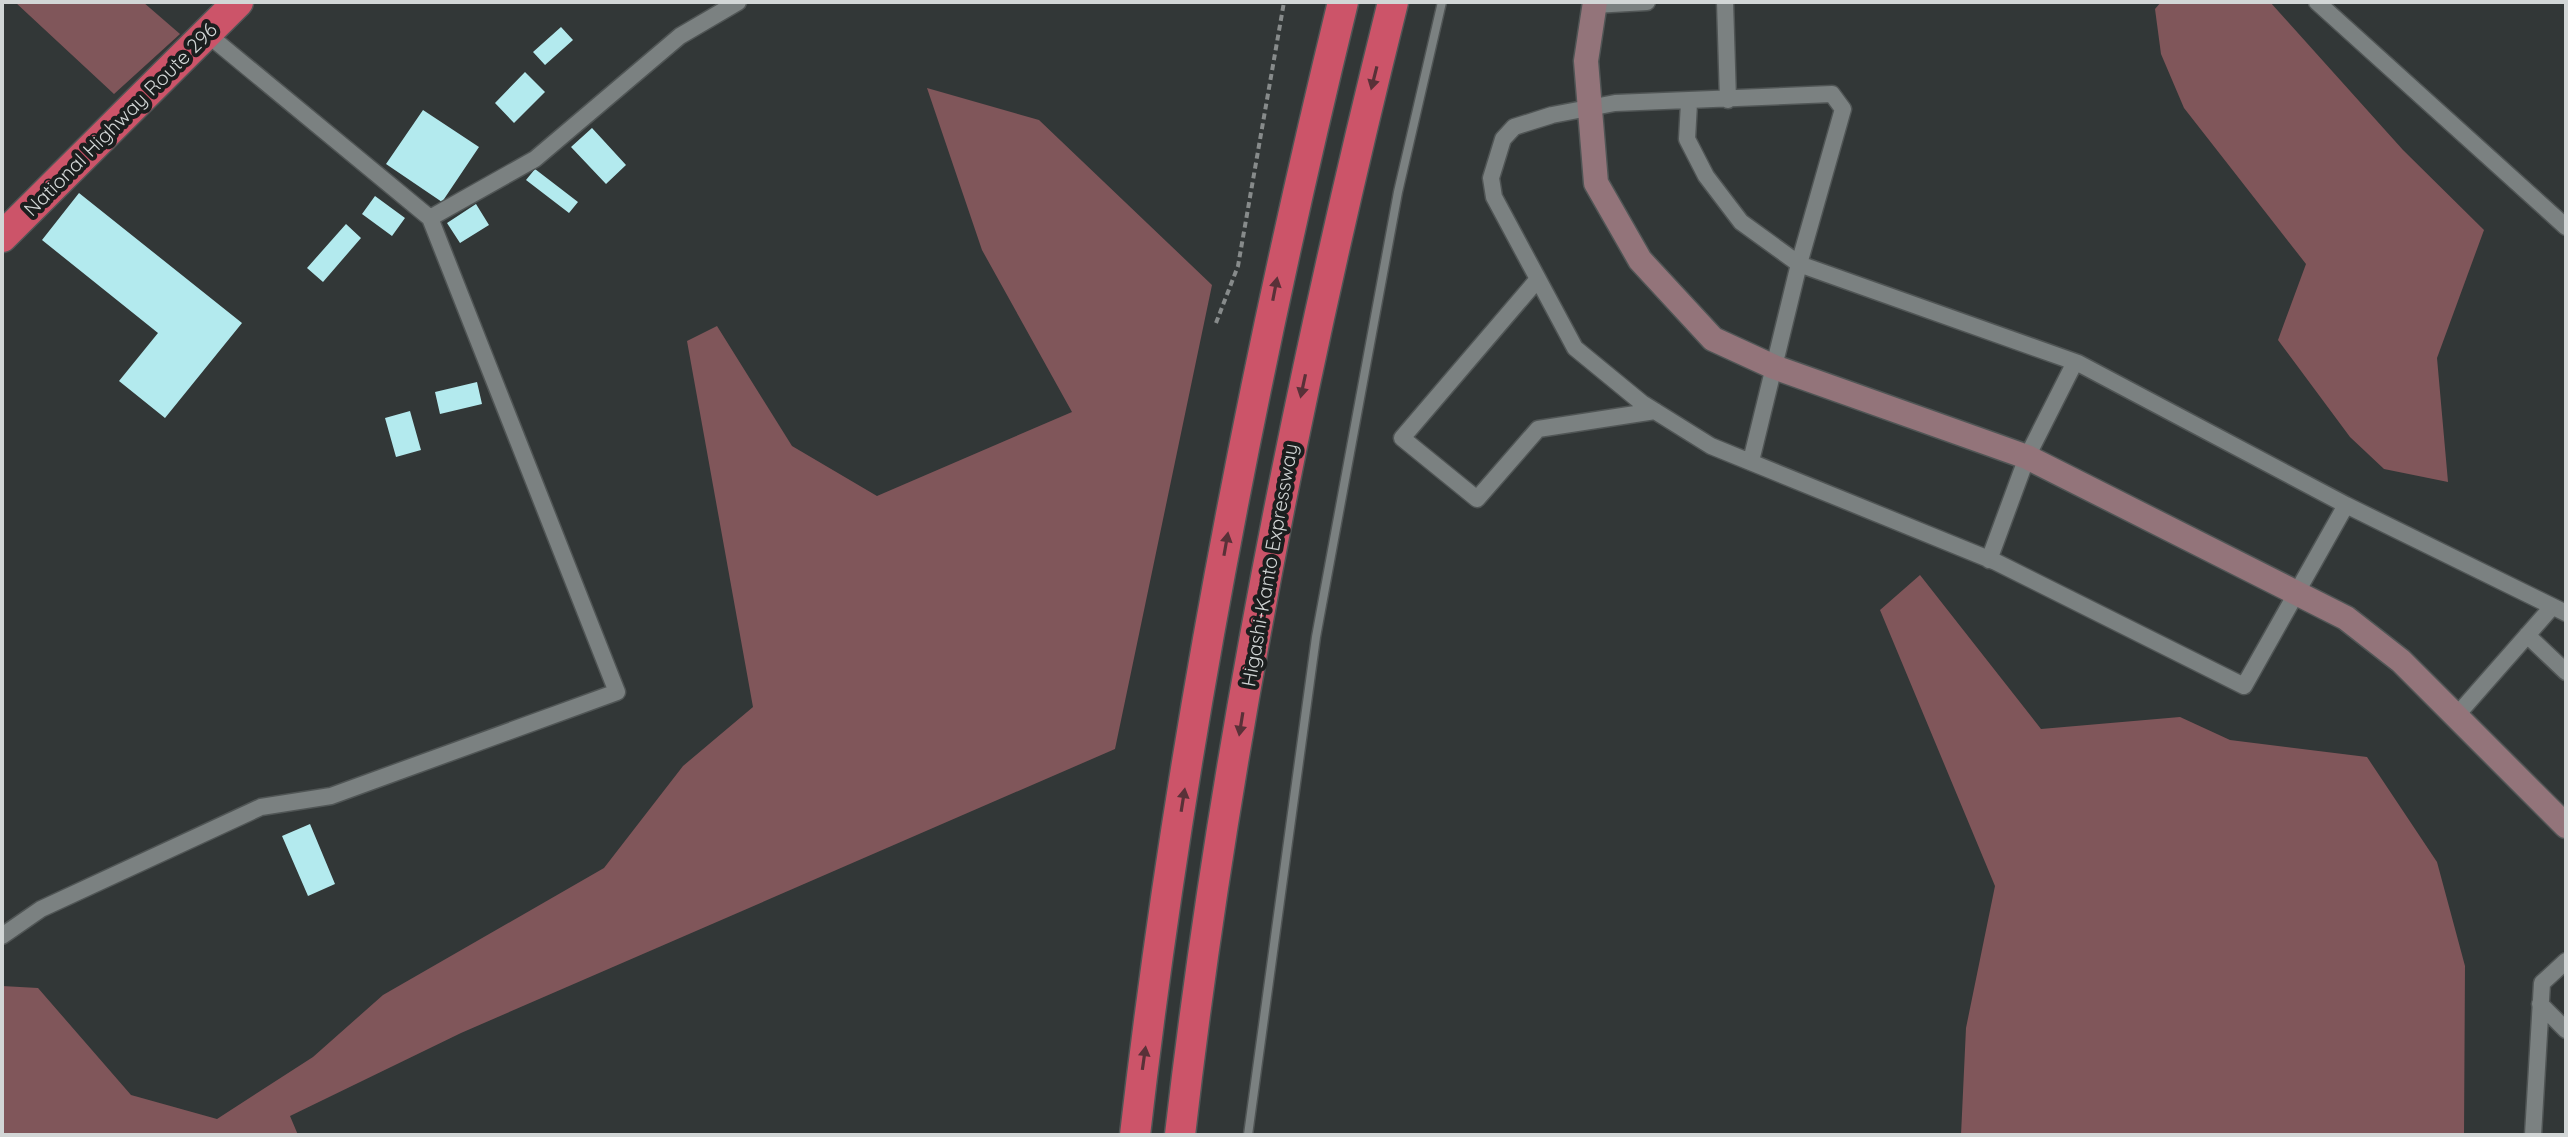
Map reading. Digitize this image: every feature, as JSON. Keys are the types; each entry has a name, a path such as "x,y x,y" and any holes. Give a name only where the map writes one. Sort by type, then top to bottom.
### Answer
{"highway":[{"name":"National Highway Route 296","path":"2,237 238,2"},
{"path":"1135,1135 1161,936 1236,483 1284,243 1343,2"},
{"name":"Higashi-Kanto Expressway","path":"1180,1135 1205,952 1281,487 1332,248 1393,2"},
{"path":"1196,1135 1205,952"}],"street":[{"path":"430,218 535,159 680,36 738,2"},
{"path":"1647,2 1594,3 1586,61 1596,183 1640,260 1713,339 1774,367 2027,457 2298,591 2357,627 2401,661 2566,826"},
{"path":"1725,2 1728,100"},
{"path":"2317,2 2566,227"},
{"path":"2,936 41,909 261,807 331,796 617,692 430,218 206,33"},
{"path":"1751,461 1799,264 1843,109 1832,94 1588,107 1514,127 1503,139 1495,162 1491,178 1494,197 1575,348 1655,411 1711,446 1989,560 2244,686 2346,505"},
{"path":"1689,103 1687,139 1706,176 1741,222 1799,264 2075,362 2346,505 2559,610 2527,635 2457,715"},
{"path":"1538,279 1402,438 1477,499 1538,429 1655,411"},
{"path":"1989,560 2027,457 2075,362"},
{"path":"2527,635 2566,672"},
{"path":"2535,1134 2542,983 2566,961"},
{"path":"2540,1004 2566,1030"}],"lane":[{"path":"1248,1135 1316,637 1398,192 1442,2"}],"path":[{"path":"1216,323 1238,266 1284,2"}],"shaded area":[{"path":"15,2 143,2 180,34 114,94"},
{"path":"2161,2 2270,2 2403,150 2484,230 2437,358 2448,482 2384,469 2350,437 2278,340 2306,264 2184,108 2161,54 2155,9"},
{"path":"927,88 1039,120 1212,285 1115,749 461,1033 290,1116 298,1135 2,1135 2,986 38,988 131,1095 217,1119 313,1057 383,995 604,868 683,766 753,707 687,341 717,326 792,446 877,496 1072,412 982,250"},
{"path":"1920,575 2041,729 2180,717 2230,740 2367,757 2437,862 2465,966 2464,1135 1961,1135 1966,1028 1995,886 1880,610"}],"building":[{"path":"561,27 573,40 545,65 533,52"},
{"path":"525,72 545,92 514,123 495,103"},
{"path":"423,110 479,147 442,202 386,164"},
{"path":"592,128 626,165 606,184 571,147"},
{"path":"535,169 578,202 569,213 526,180"},
{"path":"79,193 242,323 165,418 119,381 158,333 42,240"},
{"path":"375,196 405,218 392,236 362,214"},
{"path":"476,204 489,225 460,243 447,223"},
{"path":"346,224 361,238 323,282 307,268"},
{"path":"477,382 482,404 440,414 435,392"},
{"path":"410,411 421,450 396,457 385,418"},
{"path":"310,824 335,884 308,896 282,836"}]}
